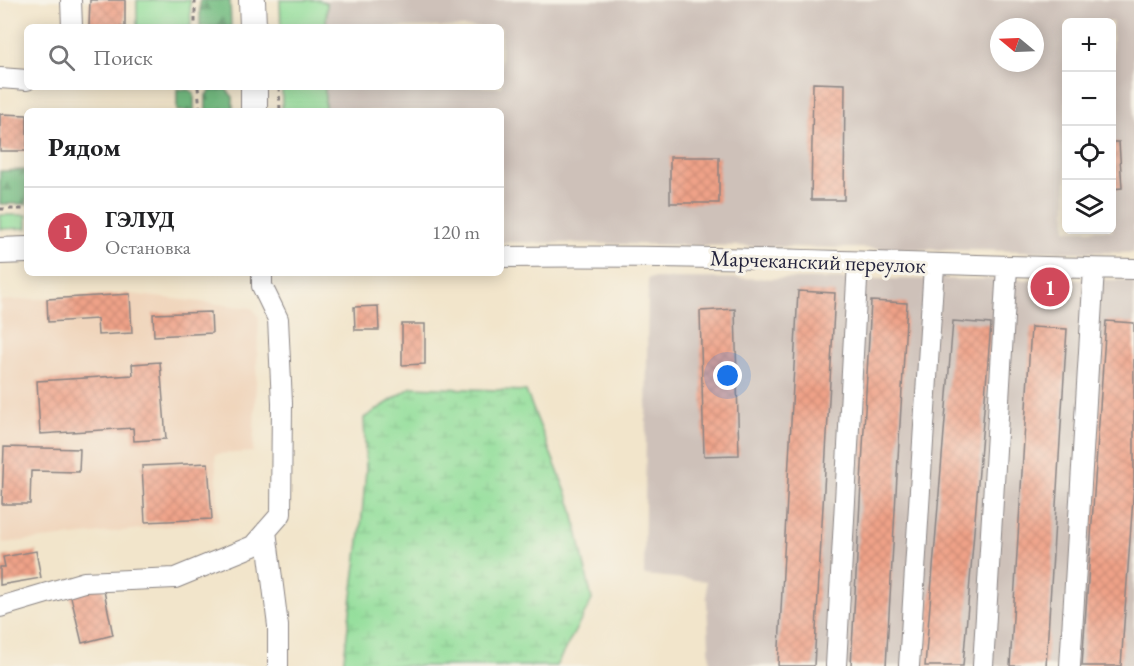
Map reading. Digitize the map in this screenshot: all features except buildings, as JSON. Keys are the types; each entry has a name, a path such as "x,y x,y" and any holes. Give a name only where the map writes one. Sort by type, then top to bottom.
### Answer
{"main road":[{"path":"252,0 253,24"},
{"path":"254,90 254,108"},
{"path":"0,251 24,250"}],"street":[{"path":"71,0 72,24"},
{"path":"0,78 24,80"},
{"name":"Марчеканский переулок","path":"504,257 659,256 1133,271"},
{"path":"836,666 858,262"},
{"path":"909,666 934,266"},
{"path":"983,666 1007,267"},
{"path":"1070,666 1094,269"},
{"path":"0,607 84,582 175,578 253,546 281,514 282,403 278,319 262,286 262,276"},
{"path":"266,531 278,626 278,666"}],"path":[{"path":"195,0 195,24"},
{"path":"198,90 200,108"},
{"path":"279,90 280,108"},
{"path":"0,209 24,209"}],"shaded area":[{"path":"301,0 1134,0 1134,253 504,242 504,108 303,108 303,90 504,90 504,24 302,24"},
{"path":"648,278 1134,280 1134,666 710,666 706,581 644,575"},
{"path":"130,294 252,308 259,317 253,452 215,454 219,521 3,543 0,528 0,301"}],"green space":[{"path":"137,0 190,0 191,24 137,24"},
{"path":"200,0 230,0 231,24 200,24"},
{"path":"280,0 319,0 327,3 326,24 281,24"},
{"path":"177,90 190,90 194,94 194,108 177,108"},
{"path":"227,90 233,97 233,108 206,108 206,95 210,91"},
{"path":"282,90 325,90 325,108 282,108"},
{"path":"24,170 24,204 0,204 0,171"},
{"path":"0,215 24,215 24,228 0,229"},
{"path":"412,387 526,391 572,507 592,600 556,666 343,666 366,470 364,418"}],"place":[{"name":"ГЭЛУД","path":"1050,287"}]}
